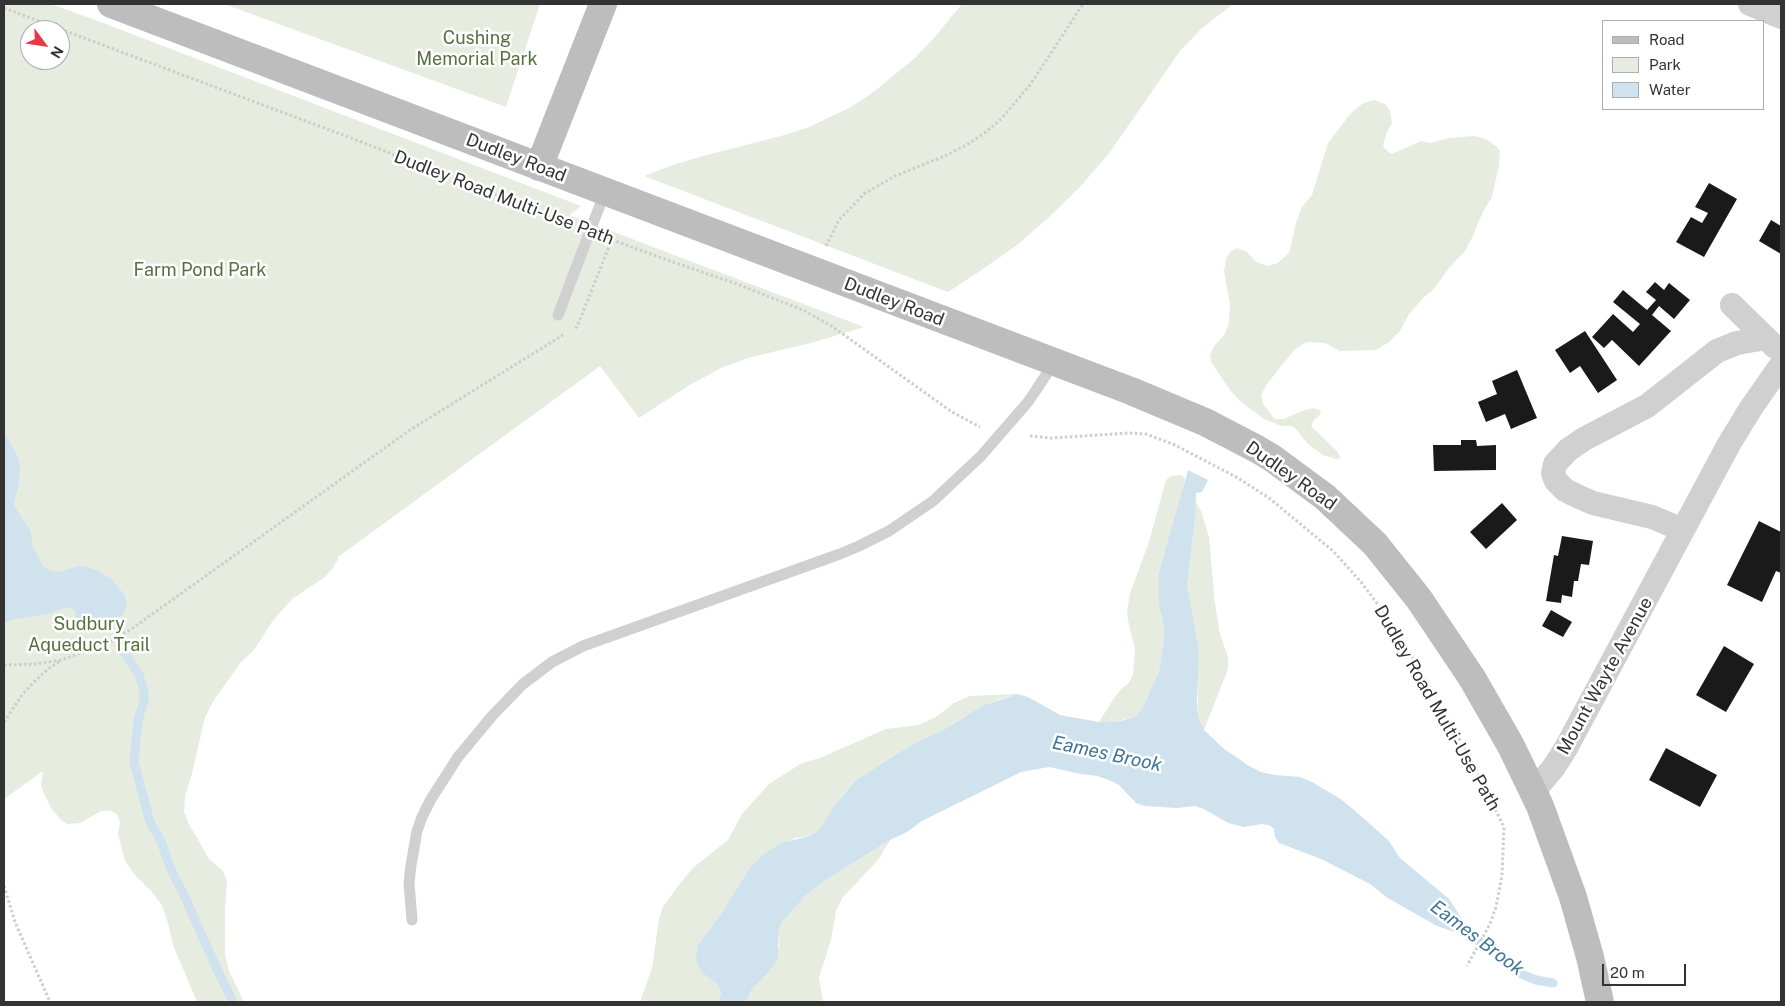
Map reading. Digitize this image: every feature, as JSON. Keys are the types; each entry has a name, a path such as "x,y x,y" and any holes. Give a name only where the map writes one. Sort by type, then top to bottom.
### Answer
{"street":[{"name":"Dudley Road","path":"111,4 1161,403 1257,449 1285,467 1338,508 1386,557 1431,616 1463,664 1501,728 1534,791"},
{"path":"539,167 603,4"},
{"path":"1750,4 1781,18"},
{"path":"1732,305 1774,345"},
{"path":"1683,530 1652,517 1594,503 1565,490 1556,481 1553,473 1555,464 1568,450 1584,439 1647,406 1717,351 1737,343 1774,345"},
{"name":"Mount Wayte Avenue","path":"1534,791 1554,767 1566,748 1729,444 1781,365"},
{"path":"1534,791 1554,839 1569,883 1590,957 1600,1002"}],"lane":[{"path":"558,315 606,192"},
{"path":"412,920 411,865 417,831 422,817 431,799 458,757 509,697 523,684 552,662 583,646 620,631 840,554 889,531 932,501 981,456 1028,402 1054,363"}],"path":[{"path":"824,251 839,220 864,194 894,176 947,155 968,144 1002,118 1039,72 1083,4"},
{"name":"Dudley Road Multi-Use Path","path":"4,8 805,311 832,327 952,412 983,428"},
{"path":"4,722 22,695 48,669 62,660 112,641 147,620 410,430 495,376 578,327 612,239"},
{"name":"Dudley Road Multi-Use Path","path":"1030,436 1056,438 1129,433 1146,434 1164,440 1238,478 1269,498 1310,531 1347,566 1388,618 1464,747 1504,827 1501,885 1490,924 1467,966"},
{"path":"4,665 34,664 62,660"},
{"path":"4,886 15,922 50,1002"}],"green space":[{"path":"4,4 50,4 90,18 581,206 569,215 864,327 811,343 751,357 723,367 688,386 639,418 600,366 338,557 333,568 325,577 292,599 272,622 254,650 241,662 214,700 205,717 185,796 184,812 189,824 209,859 223,871 227,881 225,954 229,971 244,1002 197,1002 173,945 162,905 125,861 118,833 120,822 117,814 109,810 101,811 80,823 67,824 51,808 43,792 41,785 43,771 4,799"},
{"name":"Cushing Memorial Park","path":"224,4 540,4 506,107"},
{"path":"962,4 1233,4 1201,29 1180,51 1110,152 1080,187 1017,245 948,292 644,176 703,156 807,128 851,107 871,94 916,57"},
{"path":"1374,100 1385,104 1390,111 1392,123 1383,145 1392,154 1421,141 1430,143 1450,138 1474,136 1486,139 1496,146 1500,151 1499,165 1492,197 1465,251 1449,268 1433,290 1409,314 1400,331 1389,342 1376,350 1340,351 1325,343 1307,342 1295,349 1267,384 1261,395 1263,404 1275,419 1284,419 1313,408 1320,410 1321,414 1314,420 1311,426 1337,451 1341,458 1336,459 1323,455 1308,444 1296,429 1264,419 1240,401 1211,362 1210,355 1215,345 1225,334 1229,322 1230,304 1224,271 1226,259 1230,252 1237,248 1247,252 1256,262 1268,266 1278,263 1289,253 1296,223 1302,207 1312,195 1328,143 1351,113 1362,104"},
{"path":"1181,475 1185,478 1182,494 1159,572 1159,605 1164,639 1159,671 1143,708 1136,716 1114,722 1099,722 1114,698 1128,684 1133,675 1135,649 1127,612 1130,593 1149,542 1166,480 1171,476"},
{"path":"1195,500 1201,511 1209,537 1215,604 1220,634 1228,657 1228,669 1204,730 1198,716 1198,680 1187,586 1195,519"},
{"path":"1017,694 997,700 947,728 911,745 855,781 845,792 819,830 810,836 795,838 763,855 750,867 723,911 705,935 698,965 701,972 717,984 721,992 719,1002 640,1002 652,968 659,919 663,907 694,867 728,840 742,814 769,784 802,763 820,758 886,729 919,725 936,717 954,703 970,696"},
{"path":"890,840 879,859 843,897 836,911 831,940 819,977 823,1002 746,1002 752,989 779,947 778,934 781,923 791,910 821,883"}],"water":[{"path":"4,432 18,457 20,465 19,482 14,504 30,530 33,547 43,566 58,572 79,566 87,567 111,579 124,594 127,602 123,614 109,625 95,631 90,630 77,620 75,611 71,608 64,608 52,613 15,619 4,623"},
{"path":"1188,470 1208,480 1202,492 1196,493 1195,519 1187,586 1199,651 1198,716 1204,730 1223,748 1249,766 1261,772 1300,777 1342,800 1389,841 1400,858 1449,899 1475,939 1437,926 1386,897 1370,884 1321,859 1279,843 1275,837 1274,829 1269,825 1262,824 1244,827 1228,823 1195,806 1177,808 1145,806 1136,803 1119,785 1109,780 1049,767 1021,772 922,821 907,832 890,840 821,883 803,898 781,923 778,934 778,959 752,989 746,1002 719,1002 721,992 717,984 701,972 698,965 696,958 698,945 723,911 750,867 763,855 781,843 810,836 819,830 836,804 855,781 911,745 947,728 982,706 1017,694 1028,697 1060,715 1099,722 1114,722 1136,716 1143,708 1159,671 1164,639 1159,605 1159,572"}],"building":[{"path":"1709,183 1737,199 1704,257 1676,242 1691,217 1702,223 1708,213 1695,207"},
{"path":"1771,220 1781,226 1781,254 1759,241"},
{"path":"1655,282 1664,290 1669,283 1690,300 1674,319 1659,306 1652,315 1671,331 1639,366 1612,340 1604,348 1592,337 1613,314 1633,332 1640,324 1613,302 1623,290 1647,310 1656,300 1646,292"},
{"path":"1585,331 1617,380 1598,393 1580,366 1570,373 1555,350"},
{"path":"1517,370 1537,418 1511,429 1505,414 1486,422 1478,402 1497,394 1492,381"},
{"path":"1461,440 1476,440 1477,446 1496,445 1496,470 1434,471 1433,445 1461,445"},
{"path":"1502,503 1517,520 1486,549 1470,532"},
{"path":"1759,521 1781,532 1781,573 1776,571 1762,602 1727,585"},
{"path":"1562,536 1593,541 1589,565 1581,564 1578,581 1574,581 1572,597 1562,595 1561,603 1546,601 1554,555 1558,556"},
{"path":"1551,610 1572,622 1563,637 1542,626"},
{"path":"1724,646 1754,664 1726,712 1696,695"},
{"path":"1666,748 1717,775 1700,807 1649,780"}],"waterway":[{"path":"120,646 139,675 144,691 144,700 138,721 134,762 150,822 161,841 171,870 233,1002"},
{"name":"Eames Brook","path":"1467,933 1497,953 1516,972 1536,980 1553,983"}],"park label":[{"name":"Farm Pond Park","path":"200,270"},
{"name":"Sudbury Aqueduct Trail","path":"89,634"}]}
